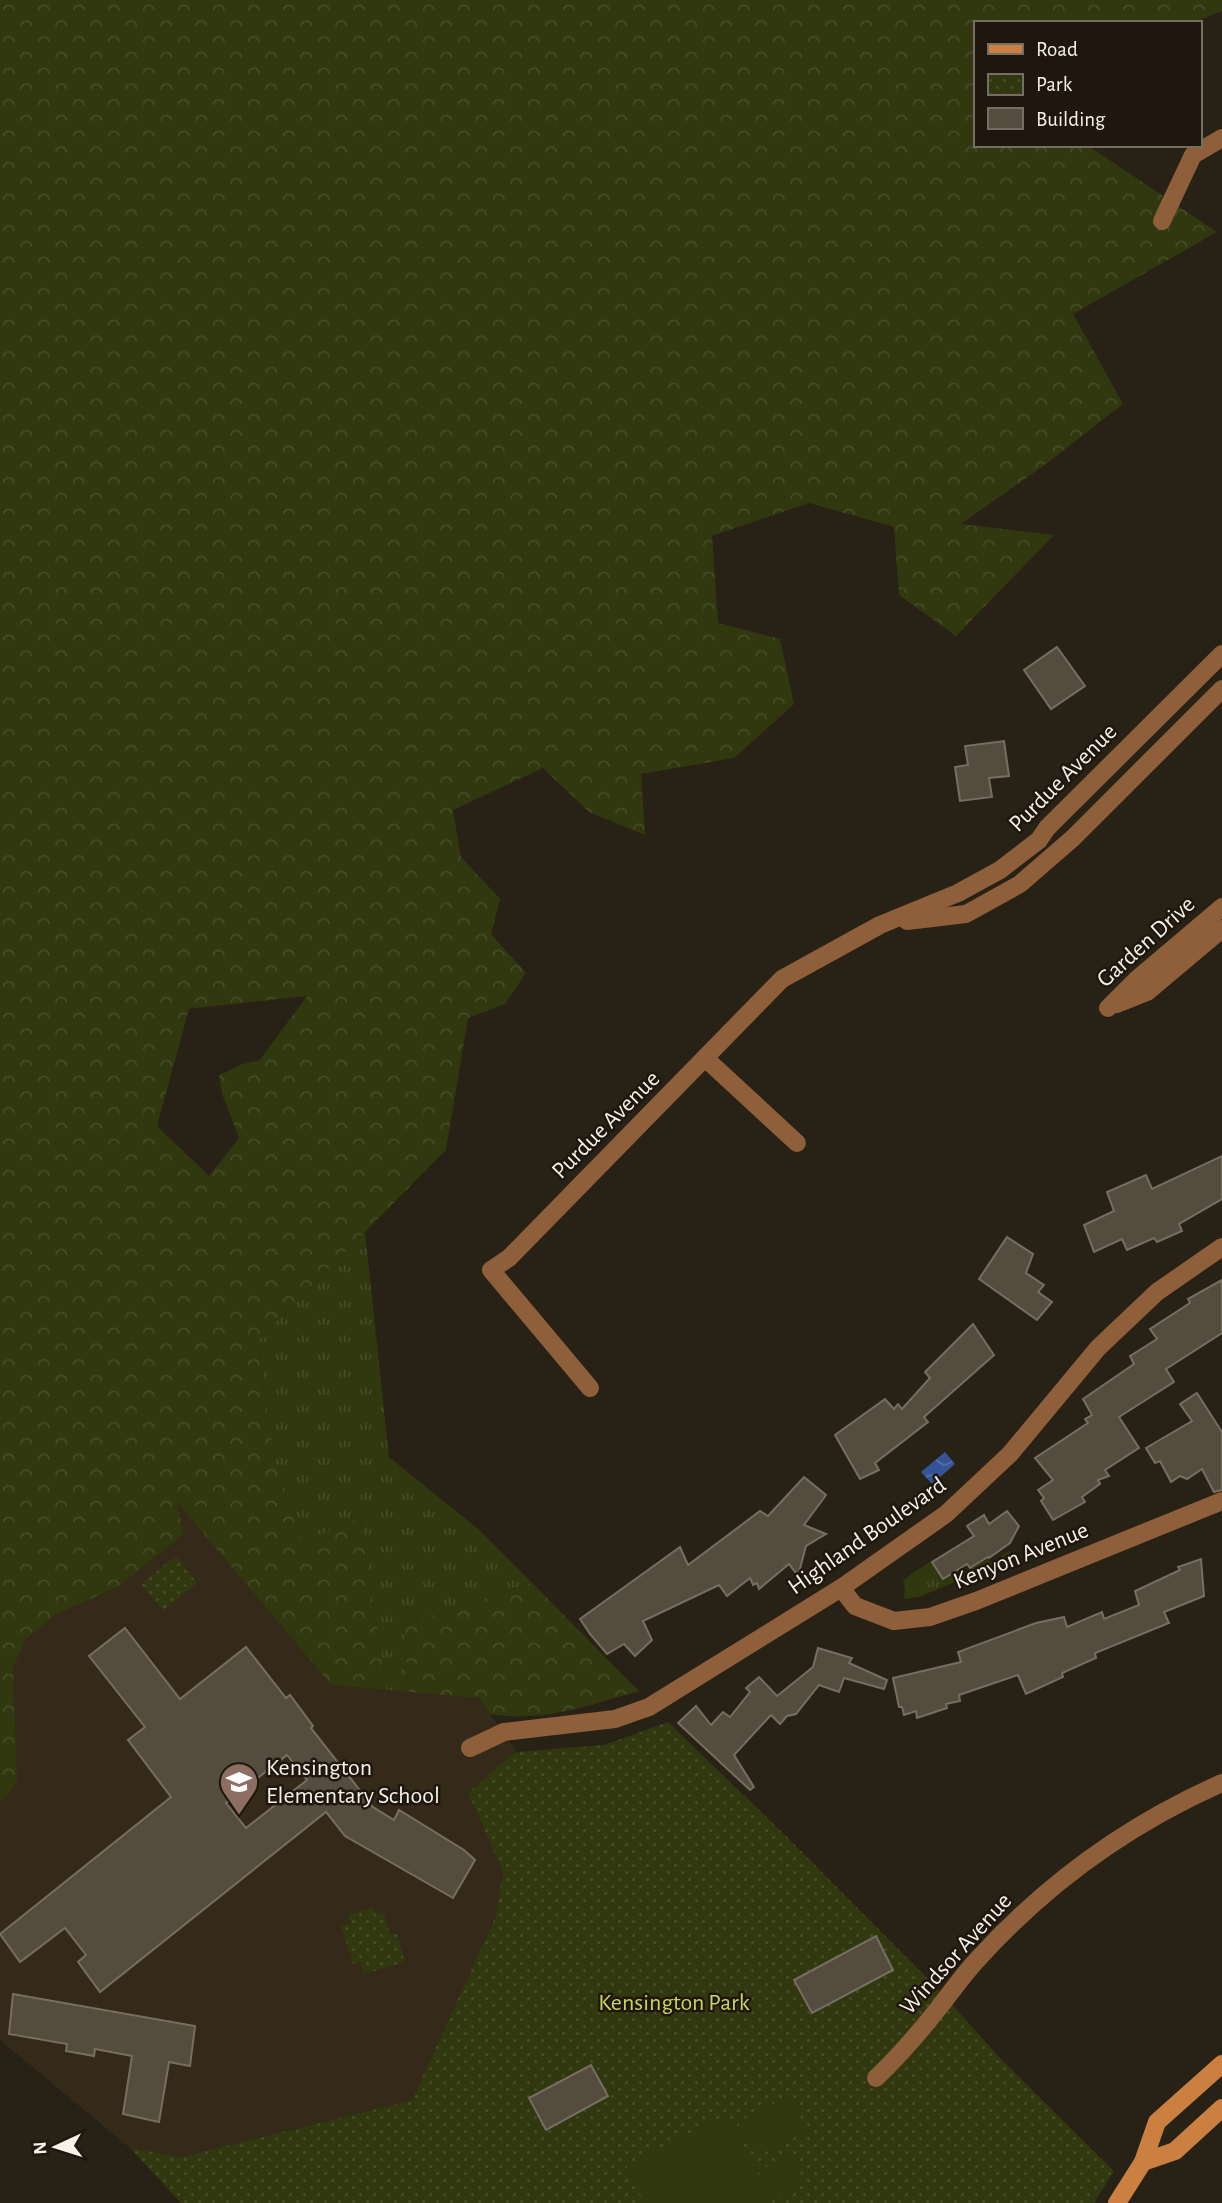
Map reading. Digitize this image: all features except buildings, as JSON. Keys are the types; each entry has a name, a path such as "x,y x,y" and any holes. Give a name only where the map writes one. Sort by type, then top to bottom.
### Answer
{"main road":[{"path":"1117,2203 1143,2162 1157,2122 1222,2064"},
{"path":"1143,2162 1175,2151 1222,2108"}],"street":[{"path":"1162,221 1193,155 1222,138"},
{"name":"Purdue Avenue","path":"590,1388 491,1270 509,1258 782,979 880,925 958,893 1000,870 1039,840 1047,828 1222,654"},
{"name":"Purdue Avenue","path":"880,925 966,914 1020,884 1073,838 1222,690"},
{"name":"Garden Drive","path":"1222,907 1137,979 1108,1008 1147,992 1222,929"},
{"path":"706,1059 797,1143"},
{"name":"Highland Boulevard","path":"470,1748 504,1732 615,1719 649,1707 841,1588 946,1514 1010,1454 1098,1348 1157,1292 1222,1247"},
{"name":"Kenyon Avenue","path":"841,1588 855,1606 894,1621 930,1617 976,1601 1222,1501"},
{"name":"Windsor Avenue","path":"876,2078 900,2055 975,1962 1021,1915 1082,1863 1144,1823 1222,1783"}],"shaded area":[{"name":"Kensington Elementary School","path":"140,1458 331,1685 479,1698 517,1752 468,1793 503,1872 495,1918 412,2100 181,2157 130,2148 0,2040 0,1600"}],"green space":[{"path":"0,0 1222,0 1222,11 1198,21 974,21 974,147 1090,147 1217,232 1073,314 1123,404 1046,464 961,524 1054,535 956,636 899,595 894,527 809,503 712,536 718,623 780,639 794,704 734,758 641,774 645,835 589,812 543,768 453,810 461,857 500,899 491,934 526,973 505,1004 468,1018 446,1150 257,1341 275,1460 303,1542 360,1518 387,1690 331,1685 176,1501 184,1534 117,1587 53,1616 26,1639 13,1667 17,1782 0,1803","holes":["307,996 259,1061 219,1075 222,1094 239,1138 209,1176 157,1126 189,1009"]},
{"path":"365,1232 389,1457 478,1529 532,1583 403,1625 409,1692 387,1690 360,1518 303,1542 275,1460 257,1341"},
{"path":"1009,1551 1015,1557 919,1597 904,1599 903,1580 931,1561 943,1578 957,1570 961,1574 988,1559 991,1563"},
{"path":"176,1556 197,1583 163,1611 141,1584"},
{"path":"532,1583 639,1691 584,1707 528,1716 490,1714 479,1698 409,1692 403,1625"},
{"name":"Kensington Park","path":"668,1722 941,1992 998,2056 1114,2171 1094,2203 181,2203 130,2148 181,2157 412,2100 495,1918 503,1872 468,1793 517,1752 604,1745"},
{"path":"373,1908 375,1914 384,1912 390,1935 397,1934 405,1962 364,1974 361,1962 353,1964 341,1926 351,1923 348,1915"},
{"path":"789,2096 807,2130 756,2157 738,2122"},
{"path":"728,2114 772,2203 645,2203 626,2165"},
{"path":"790,2154 805,2183 773,2199 758,2171"}],"water":[{"path":"945,1452 955,1464 932,1484 921,1472"}],"place":[{"name":"Kensington Elementary School","path":"239,1816"}]}
